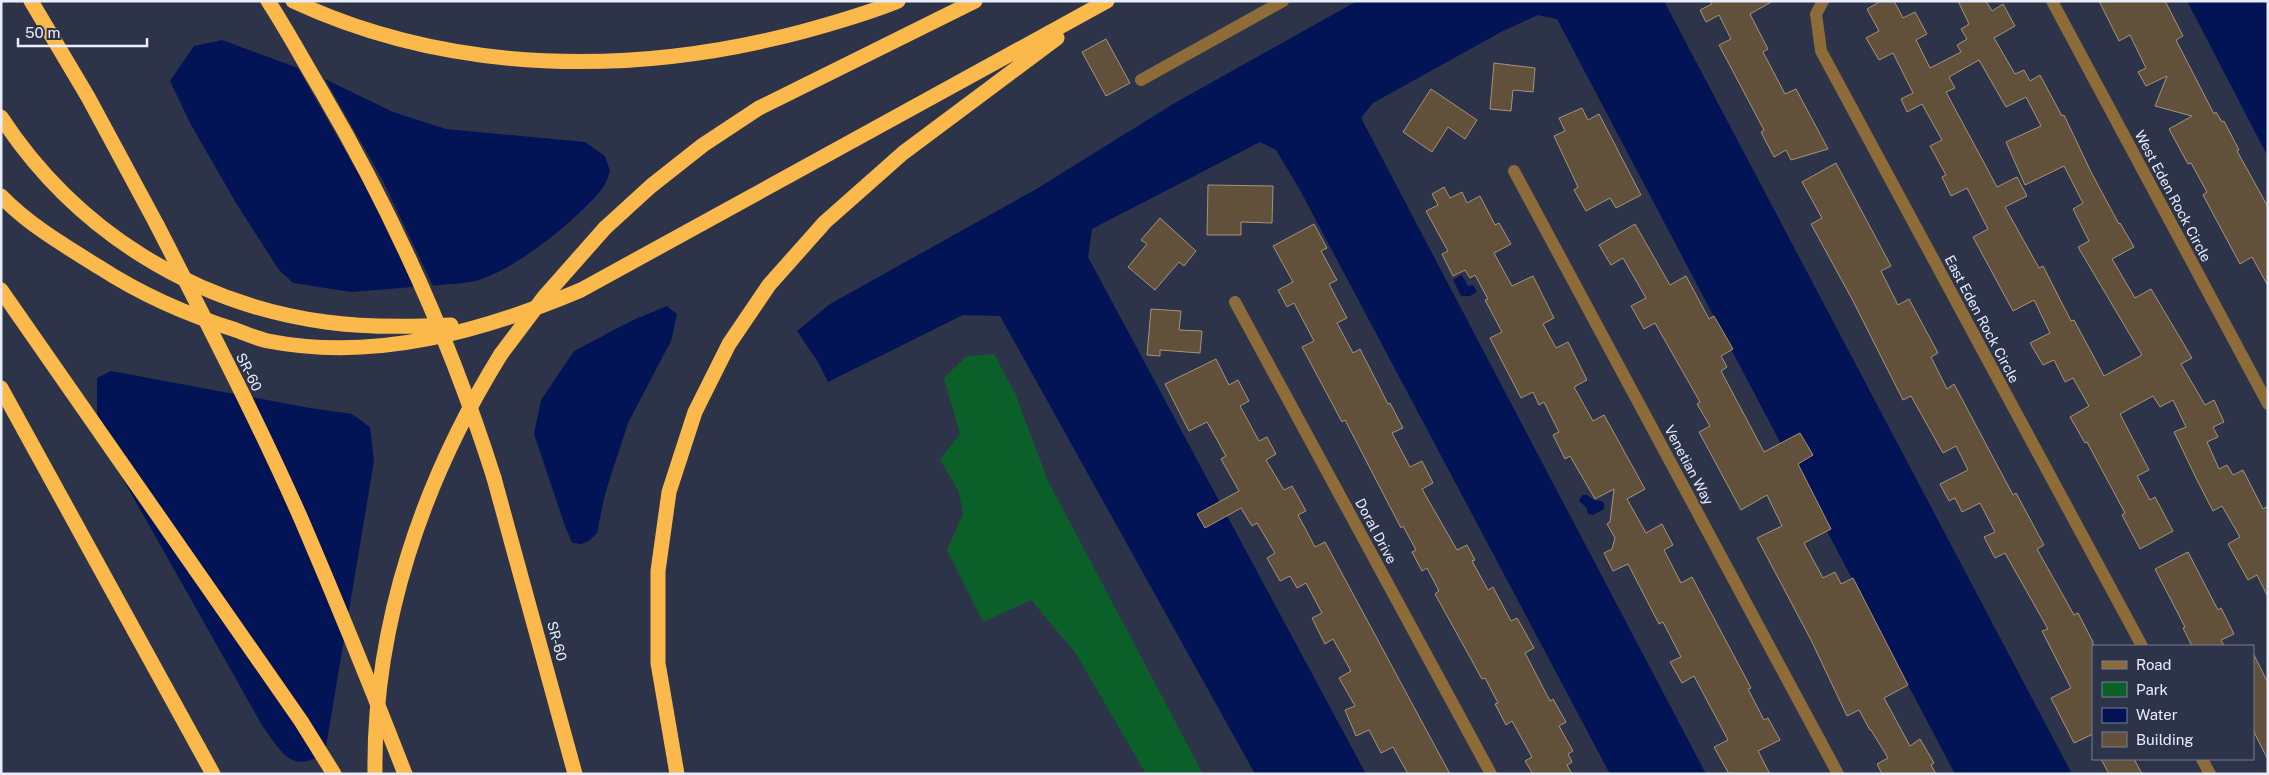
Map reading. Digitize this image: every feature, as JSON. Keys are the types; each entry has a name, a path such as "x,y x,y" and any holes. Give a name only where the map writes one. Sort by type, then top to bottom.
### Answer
{"highway":[{"name":"SR-60","path":"31,1 97,114 157,225 239,388 301,520 361,661 405,774"},
{"name":"SR-60","path":"268,1 346,132 394,223 452,358 494,478 575,774"},
{"path":"293,1 362,27 436,47 518,59 584,63 687,56 756,44 839,22 898,1"},
{"path":"374,774 376,720 382,671 392,613 410,544 450,446 474,398 501,354 544,297 605,228 651,186 703,144 758,108 851,60 975,1"},
{"path":"1,196 42,230 109,274 173,308 267,341 328,346 395,345 500,321 546,305 617,271 1104,3"},
{"path":"676,774 658,663 658,571 670,492 695,412 730,344 769,285 824,222 903,153 1104,3"},
{"path":"1,117 45,176 96,224 149,261 222,297 292,317 337,324 413,326 465,325 500,321"},
{"path":"1,290 301,721 334,774"},
{"path":"1,388 213,774"}],"street":[{"path":"1141,80 1283,1"},
{"name":"East Eden Rock Circle","path":"1823,1 1816,14 1821,51 2141,645"},
{"name":"West Eden Rock Circle","path":"2052,1 2268,404"},
{"name":"Venetian Way","path":"1514,171 1838,774"},
{"name":"Doral Drive","path":"1235,302 1491,774"},
{"path":"2203,760 2210,774"}],"green space":[{"path":"994,354 1015,393 1048,481 1203,774 1146,774 1075,652 1031,600 983,622 947,550 963,514 959,492 940,459 960,434 944,378 967,356"}],"water":[{"path":"1357,1 1664,1 2072,774 1955,774 1557,19 1538,15 1501,32 1373,103 1361,118 1706,774 1610,774 1301,192 1276,150 1260,142 1092,229 1088,257 1366,774 1255,774 1000,316 963,315 828,382 818,362 797,331 830,304 1038,188 1173,104"},
{"path":"2187,1 2268,1 2268,157"},
{"path":"222,40 298,68 366,187 414,287 351,292 293,283 279,270 236,203 190,123 170,81 194,46"},
{"path":"325,79 393,112 446,129 585,142 605,156 610,171 606,183 591,201 561,229 526,256 508,267 475,281 433,286 382,179"},
{"path":"1462,275 1468,286 1473,285 1477,292 1470,296 1461,296 1453,280"},
{"path":"667,306 677,314 671,341 628,423 605,494 597,533 589,541 581,544 572,543 534,434 541,400 574,351 633,320"},
{"path":"111,371 352,414 370,427 374,461 325,753 304,762 295,761 288,758 282,752 263,727 97,433 97,378"},
{"path":"1582,495 1587,495 1594,500 1601,501 1604,503 1604,509 1593,515 1588,514 1586,507 1579,501"}],"building":[{"path":"1711,1 1773,1 1750,14 1768,49 1763,52 1785,94 1796,89 1828,149 1791,160 1786,150 1774,157 1761,132 1764,130 1719,45 1731,39 1719,15 1706,22 1700,10 1712,4"},
{"path":"1881,1 1894,1 1903,18 1915,12 1927,34 1916,40 1930,68 1961,52 1957,45 1967,39 1961,29 1969,24 1958,1 1986,1 1992,11 2003,4 2015,26 1994,38 2015,74 2024,70 2030,81 2040,75 2062,116 2064,115 2091,172 2119,224 2134,247 2112,259 2135,298 2151,289 2192,358 2181,364 2205,405 2214,400 2224,422 2213,427 2218,437 2207,442 2219,469 2227,465 2233,475 2243,470 2263,509 2268,506 2268,597 2257,575 2248,580 2228,544 2240,537 2222,506 2213,511 2197,480 2174,432 2186,427 2173,400 2160,407 2153,396 2120,414 2149,470 2137,476 2150,500 2155,497 2173,531 2140,549 2122,515 2125,513 2087,442 2085,443 2070,417 2089,406 2073,378 2065,382 2054,360 2043,365 2030,343 2050,333 2034,300 2013,311 1973,237 1988,229 1967,188 1951,196 1942,177 1946,175 1930,146 1942,140 1922,104 1907,112 1901,99 1913,93 1893,53 1879,60 1866,38 1879,31 1867,9","holes":["1979,60 2006,107 2026,97 2041,126 2006,142 2025,185 2064,166 2083,203 2073,209 2089,241 2078,247 2142,355 2104,376 2074,320 2071,321 2043,266 2039,268 2005,207 2027,196 2017,177 1997,187 1946,92 1955,88 1949,77"]},
{"path":"2099,1 2165,1 2183,36 2176,40 2214,114 2216,112 2222,122 2224,121 2239,150 2237,151 2268,207 2268,286 2252,257 2240,264 2203,195 2207,192 2191,163 2188,164 2169,129 2192,116 2155,106 2167,76 2146,86 2138,72 2146,68 2130,35 2119,41"},
{"path":"1106,39 1130,83 1106,96 1082,52"},
{"path":"1494,63 1535,68 1533,92 1513,90 1511,111 1490,109"},
{"path":"1431,89 1477,120 1465,139 1448,127 1432,152 1403,132"},
{"path":"1582,108 1588,120 1599,114 1641,195 1616,208 1610,198 1586,211 1574,190 1578,187 1554,136 1565,131 1559,118"},
{"path":"1836,163 1891,266 1881,271 1898,305 1909,299 1938,353 1931,357 1947,389 1954,384 2013,495 2016,493 2044,545 2037,549 2074,615 2078,613 2093,642 2092,734 2074,743 2051,698 2071,688 2042,631 2048,629 2005,553 1995,558 1984,537 1995,532 1980,503 1962,512 1955,498 1949,501 1940,484 1968,470 1956,446 1943,453 1911,396 1903,400 1852,299 1811,224 1822,218 1802,182"},
{"path":"1208,185 1273,186 1272,223 1241,222 1241,235 1207,235"},
{"path":"1444,187 1450,198 1462,192 1467,203 1480,196 1495,225 1499,223 1511,244 1494,253 1512,286 1533,276 1554,318 1543,324 1556,348 1568,342 1587,380 1574,387 1593,421 1604,415 1645,489 1627,499 1646,533 1662,524 1673,545 1664,550 1681,583 1692,577 1751,688 1748,689 1764,720 1768,718 1780,740 1758,751 1770,774 1729,774 1714,747 1728,740 1694,676 1682,683 1670,662 1681,657 1663,622 1659,624 1628,564 1613,571 1604,553 1612,549 1615,538 1607,524 1610,522 1614,489 1595,499 1570,456 1565,459 1553,435 1559,432 1544,402 1539,405 1533,392 1521,398 1490,338 1502,332 1485,300 1488,299 1475,275 1470,278 1465,270 1453,276 1442,254 1448,251 1426,211 1438,205 1432,194"},
{"path":"1160,218 1196,251 1184,266 1179,262 1155,290 1128,267 1147,244 1141,240"},
{"path":"1314,224 1327,248 1321,251 1337,280 1329,284 1347,318 1337,323 1353,353 1360,349 1388,404 1390,403 1403,428 1392,433 1410,467 1422,461 1433,483 1422,489 1457,550 1467,545 1475,560 1472,561 1488,590 1493,587 1511,621 1517,618 1534,648 1525,653 1550,701 1553,699 1566,722 1559,726 1573,751 1568,754 1572,762 1567,765 1572,774 1533,774 1525,761 1532,757 1512,721 1506,725 1495,704 1498,703 1485,678 1482,679 1435,594 1439,591 1427,568 1422,571 1412,552 1416,550 1403,526 1401,528 1345,420 1342,422 1302,347 1314,341 1294,303 1287,307 1278,290 1293,282 1273,246"},
{"path":"1635,224 1670,285 1686,276 1709,319 1714,316 1733,349 1721,356 1727,367 1721,371 1764,452 1800,433 1813,455 1798,464 1831,529 1804,543 1823,578 1835,572 1841,584 1853,578 1908,685 1884,698 1910,746 1920,739 1934,763 1931,765 1936,774 1882,774 1877,764 1888,758 1859,710 1847,716 1811,640 1757,538 1782,526 1767,495 1741,510 1699,432 1710,426 1697,404 1700,402 1655,323 1644,329 1631,306 1646,298 1623,258 1611,265 1599,245"},
{"path":"1151,309 1181,311 1179,330 1202,331 1200,353 1160,350 1160,356 1147,355"},
{"path":"1216,359 1229,385 1238,380 1249,401 1240,406 1259,441 1267,437 1276,454 1266,460 1284,490 1292,486 1306,511 1298,515 1315,547 1325,542 1450,774 1408,774 1393,747 1381,753 1369,730 1356,736 1345,710 1355,706 1339,678 1351,671 1333,639 1325,644 1312,618 1322,613 1306,583 1297,588 1290,576 1280,581 1267,558 1275,553 1257,523 1252,526 1241,508 1205,528 1197,514 1239,491 1221,459 1226,456 1207,422 1189,431 1165,384"},
{"path":"2188,552 2218,610 2221,608 2234,634 2221,640 2224,645 2192,645 2183,628 2185,627 2155,569"},
{"path":"2254,655 2268,683 2268,760 2254,732"},
{"path":"2102,760 2135,760 2142,774 2109,774"}]}
